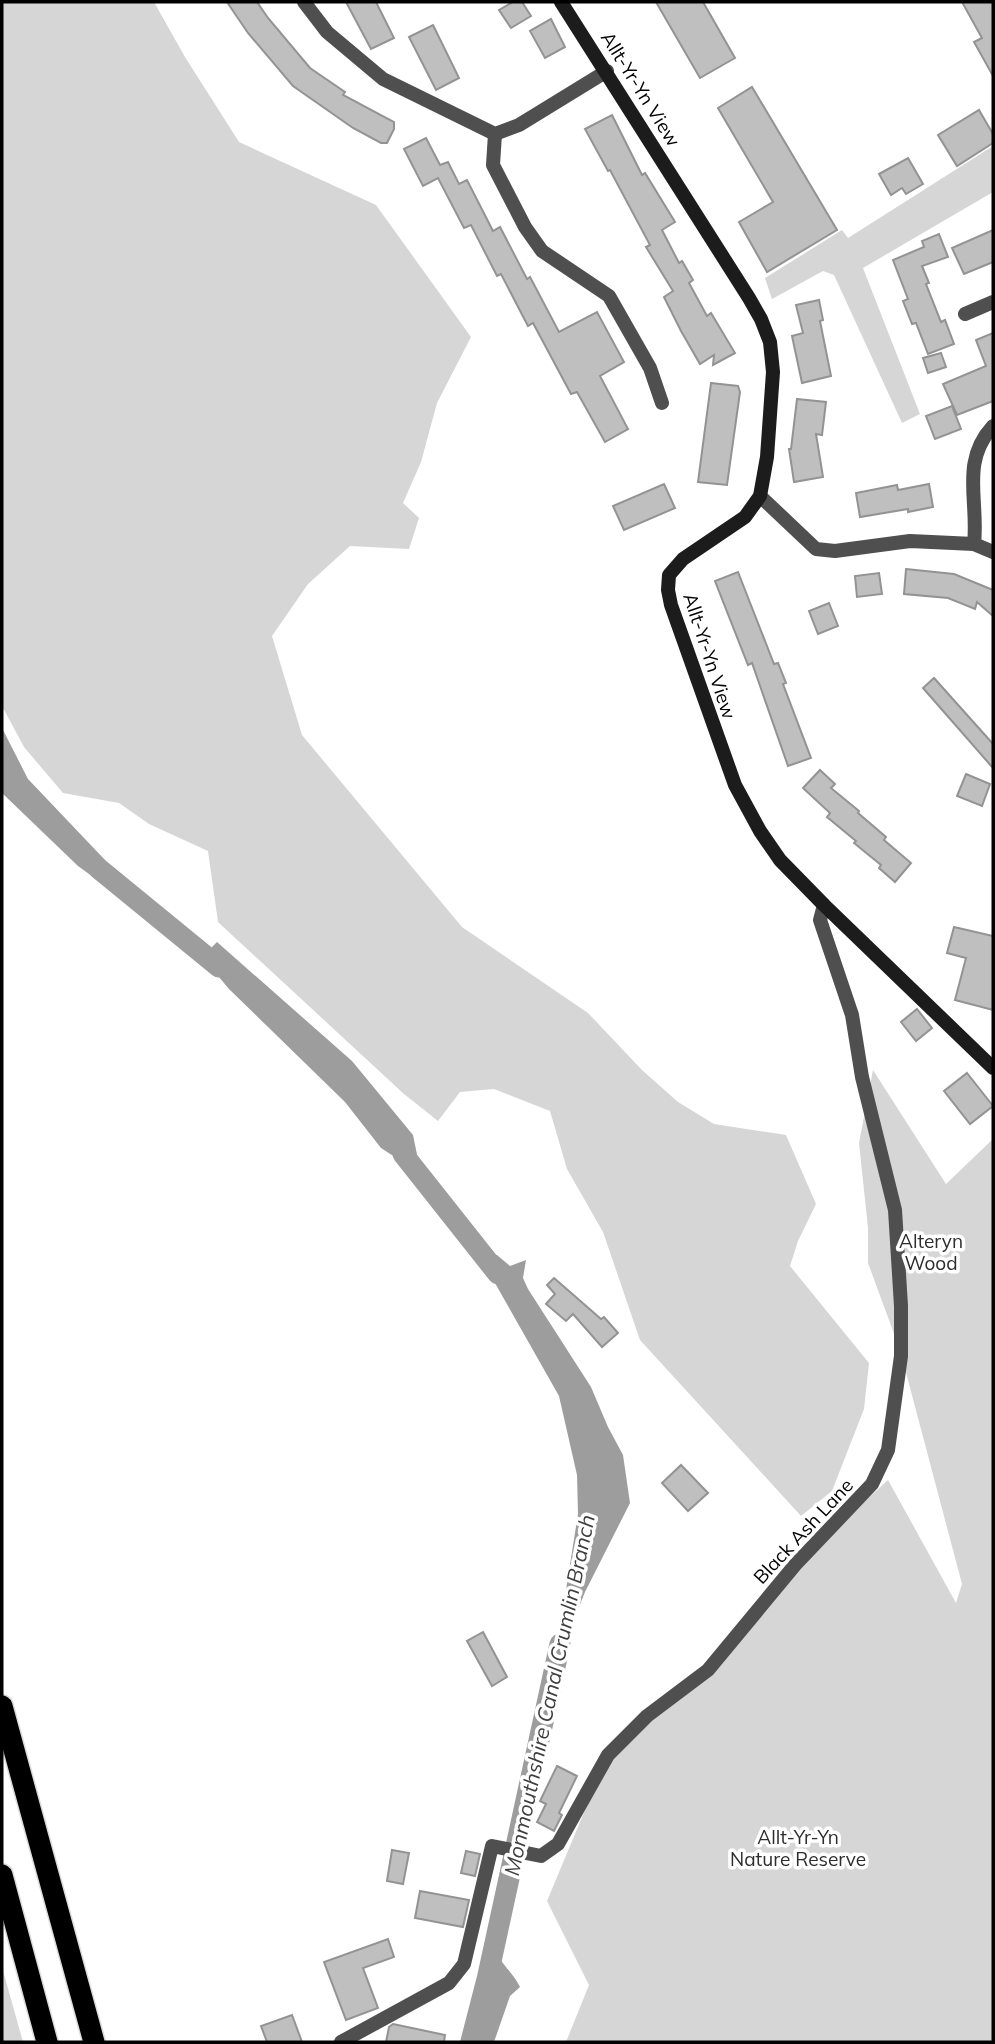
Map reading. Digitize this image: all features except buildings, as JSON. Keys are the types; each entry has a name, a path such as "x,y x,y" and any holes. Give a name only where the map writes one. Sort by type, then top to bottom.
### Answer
{"highway":[{"path":"2,1706 94,2042"},
{"path":"2,1875 47,2042"}],"street":[{"path":"304,2 327,32 383,79 495,134 519,125 607,71"},
{"name":"Allt-Yr-Yn View","path":"561,2 750,298 770,342 773,372 771,414 760,496 745,517 683,559 669,575 671,605 734,785 780,860 993,1068"},
{"path":"495,134 493,165 525,227 542,251 609,296 650,368 662,403"},
{"path":"965,314 993,302"},
{"path":"974,544 976,527 972,467 978,448 993,426"},
{"path":"760,496 816,549 835,551 910,541 974,544 993,552"},
{"name":"Black Ash Lane","path":"341,2042 449,1983 464,1964 492,1846 541,1856 558,1844 608,1755 647,1716 708,1670 795,1565 872,1485 888,1450 901,1356 895,1210 862,1077 852,1015 820,920 824,905"}],"green space":[{"path":"2,2 154,2 239,142 376,205 471,337 437,403 421,462 403,503 419,518 409,549 350,546 308,584 272,636 302,735 462,927 588,1013 642,1070 678,1102 714,1124 786,1135 816,1204 798,1241 790,1266 869,1363 864,1409 832,1491 801,1516 640,1340 603,1232 567,1169 550,1111 494,1089 460,1092 438,1121 404,1094 218,922 208,851 149,824 119,803 63,793 24,747 2,706"},
{"path":"993,146 993,192 863,268 920,414 902,423 834,275 823,271 772,299 765,278 842,230 848,238"},
{"name":"Allt-Yr-Yn Nature Reserve","path":"873,1070 946,1184 993,1139 993,2042 566,2042 589,1985 547,1901 608,1755 708,1670 795,1565 888,1480 956,1603 962,1584 900,1350 868,1263 868,1228 859,1143"},
{"path":"2,1967 23,2042 2,2042"}],"shaded area":[{"path":"2,728 28,779 105,860 118,886 100,882 78,866 2,793"},
{"path":"217,942 352,1061 413,1135 421,1174 381,1148 345,1102 229,989 198,952 211,948"},
{"path":"482,1253 497,1255 510,1266 526,1260 523,1278 528,1289 591,1387 623,1455 630,1503 585,1592 553,1672 578,1514 577,1475 559,1396 495,1283"},
{"path":"495,1948 520,1987 510,1996 494,2042 460,2042 477,1976"}],"waterway":[{"name":"Monmouthshire Canal Crumlin Branch","path":"98,868 219,967"},
{"name":"Monmouthshire Canal Crumlin Branch","path":"403,1154 498,1274"},
{"name":"Monmouthshire Canal Crumlin Branch","path":"488,1975 560,1644"}],"park label":[{"name":"Alteryn Wood","path":"931,1252"}]}
